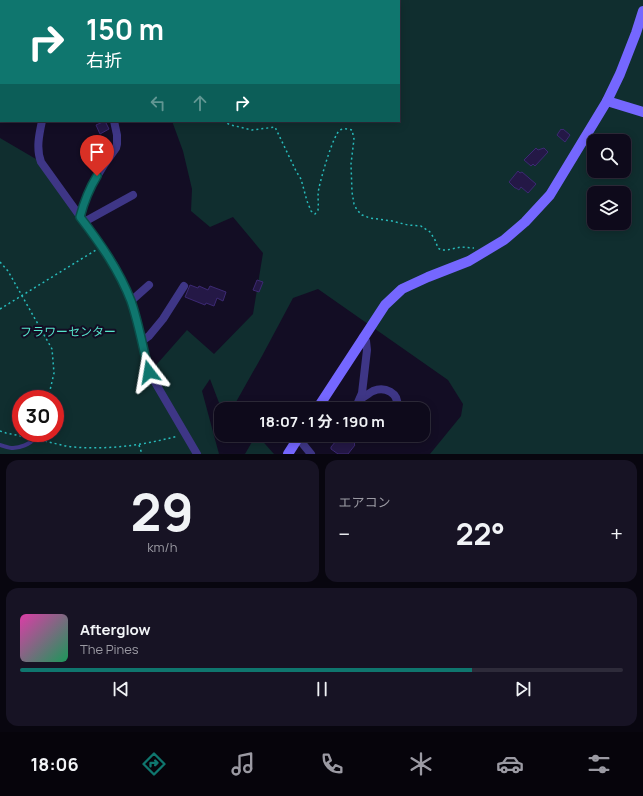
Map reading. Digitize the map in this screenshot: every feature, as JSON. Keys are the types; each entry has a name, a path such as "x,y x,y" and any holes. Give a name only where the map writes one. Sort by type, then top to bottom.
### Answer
{"street":[{"path":"322,402 385,304 402,289 469,261 504,240 525,222 550,195 607,101 640,33 643,11"},
{"path":"607,101 643,112"},
{"path":"42,122 38,146 38,155 41,162 114,265 131,301 149,372 198,454"},
{"path":"82,220 84,203 90,188 116,148 117,135 114,122"},
{"path":"82,220 133,195"},
{"path":"131,301 149,285"},
{"path":"142,341 149,336 163,319 184,286"},
{"path":"358,402 362,393 367,350 364,337"},
{"path":"360,399 374,391 381,389 392,391 396,396 398,402"},
{"path":"288,454 296,442"},
{"path":"303,442 311,454"}],"lane":[{"path":"0,445 16,448 31,442"}],"path":[{"path":"224,122 252,130 275,127 296,171 302,179 307,201 311,211 315,214 318,210 319,189 322,175 335,136 340,130 346,128 352,130 354,139 351,164 352,192 354,204 362,215 370,218 421,226 430,232 438,248 441,250 461,247 487,250"},
{"path":"0,309 102,247"},
{"path":"0,262 8,271 52,349 54,373 50,390"},
{"path":"0,431 12,434"},
{"path":"49,442 72,447 139,445 186,434"},
{"path":"139,445 142,454"}],"green space":[{"name":"フラワーセンター","path":"400,0 643,0 643,454 430,454 461,416 463,404 448,380 318,289 293,298 236,402 219,402 210,379 202,391 214,435 214,442 216,442 219,454 0,454 0,138 41,162 125,287 150,372 187,330 214,354 253,314 263,253 233,217 210,227 191,211 192,189 183,151 172,122 400,122"},
{"path":"252,442 263,442 274,454 245,454"}],"building":[{"path":"106,122 109,129 100,134 96,125"},
{"path":"561,129 570,135 565,142 557,135"},
{"path":"536,148 538,150 544,148 548,152 535,166 533,164 531,166 524,160"},
{"path":"518,171 520,173 522,172 536,184 528,193 521,187 519,190 515,188 509,182"},
{"path":"257,280 263,282 259,292 253,290"},
{"path":"190,285 198,288 199,286 208,290 210,286 226,292 223,301 217,298 214,306 206,303 205,305 185,297"},
{"path":"335,442 355,443 348,454 338,454 331,449"}],"route":[{"path":"97,176 87,195 80,217 114,265 125,287 137,322 149,372"}]}
